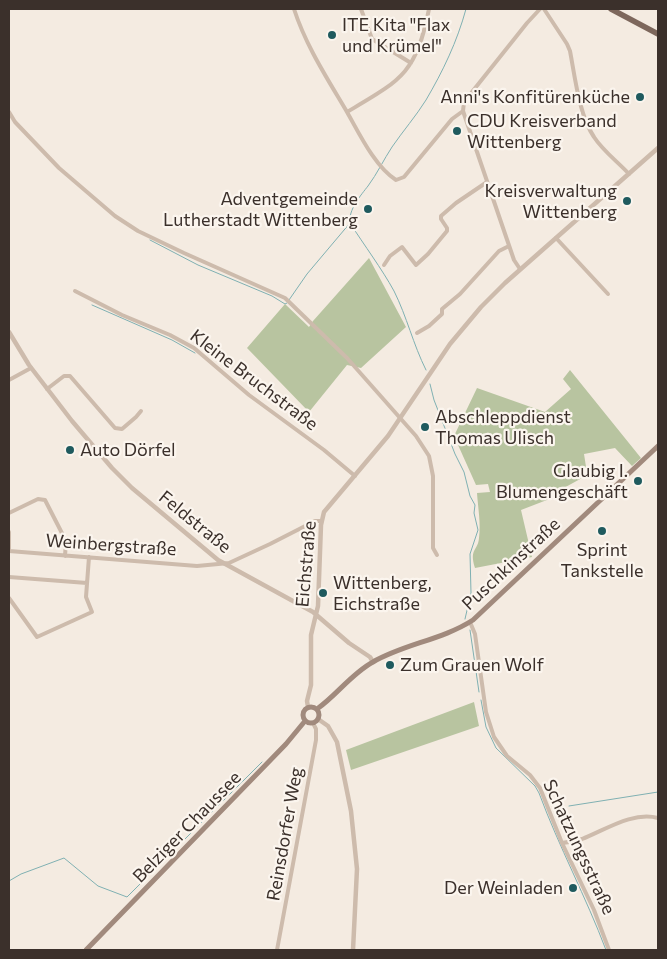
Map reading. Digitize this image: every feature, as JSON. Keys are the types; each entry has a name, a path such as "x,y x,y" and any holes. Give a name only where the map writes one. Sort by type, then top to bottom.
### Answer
{"main road":[{"path":"611,9 658,34"},
{"name":"Puschkinstraße","path":"318,709 358,672 373,662 468,623 658,446"},
{"path":"313,706 318,709 318,719 313,723 305,721 303,713 308,707 313,706"},
{"name":"Belziger Chaussee","path":"86,950 286,744 305,721"}],"street":[{"path":"294,9 313,52 357,132 380,166 393,178 399,180 404,177 452,118 463,111"},
{"path":"361,9 372,39 411,64"},
{"path":"347,112 388,88 407,70 421,43 429,9"},
{"path":"520,270 514,260 463,111 464,102 540,9"},
{"path":"544,9 570,51 582,109 591,132 596,140 629,174"},
{"path":"9,112 15,122 59,168 108,211 126,224 191,257 270,290 289,301 359,371 421,442 430,463 433,476 433,548 437,555"},
{"name":"Eichstraße","path":"308,707 307,700 312,685 311,634 318,606 321,521 324,512 400,419 457,336 491,296 658,148"},
{"path":"384,265 390,256 402,247 416,265 447,231 448,228 441,219 442,216 456,203 488,182"},
{"path":"556,238 608,294"},
{"path":"417,333 442,314 442,309 460,294 499,251 509,246"},
{"name":"Kleine Bruchstraße","path":"75,291 122,315 187,344 249,395 317,445 355,476"},
{"name":"Feldstraße","path":"9,332 31,368 76,427 121,477 224,565 316,614 356,649 370,657 373,662"},
{"path":"9,380 31,368"},
{"path":"47,389 64,376 70,376 115,428 122,429 141,411"},
{"path":"9,513 38,499 43,499 47,503 66,541 65,556"},
{"name":"Weinbergstraße","path":"9,550 198,566 224,565 315,521 321,521"},
{"path":"9,532 9,550"},
{"path":"9,598 37,637 92,612 86,598 89,557"},
{"path":"9,577 87,583"},
{"name":"Schatzungsstraße","path":"468,623 475,634 488,719 494,737 507,756 530,775 540,788 562,843 592,905 609,950"},
{"path":"318,719 328,726 339,748 353,819 357,869 354,950"},
{"name":"Reinsdorfer Weg","path":"277,950 317,731 313,723"},
{"path":"562,843 582,839 632,819 647,816 658,818"}],"green space":[{"path":"369,258 406,327 361,368 347,365 309,412 247,348 285,304 309,327"},
{"path":"570,370 641,458 632,466 615,448 584,454 587,473 580,475 582,478 562,489 565,493 521,510 532,557 475,568 473,553 480,532 477,493 490,492 488,484 476,485 454,436 477,388 545,412 571,389 563,379"},
{"path":"474,702 479,726 351,770 346,750"}],"waterway":[{"path":"426,370 394,291 350,223 350,218 356,203 432,89 454,45 466,9"},
{"path":"289,300 307,274 350,223"},
{"path":"150,240 198,265 272,296 285,304 287,303"},
{"path":"92,305 172,340 195,353"},
{"path":"430,384 434,400 464,472 470,496 475,505 474,513 478,530 470,554 471,593 465,619"},
{"path":"470,630 479,692"},
{"path":"481,700 486,727 496,748 535,786 539,793 606,950"},
{"path":"9,881 21,874 64,858 98,886 127,897 262,762"},
{"path":"569,806 658,792"}],"place":[{"name":"ITE Kita \"Flax und Krümel\"","path":"332,35"},
{"name":"Anni's Konfitürenküche","path":"640,97"},
{"name":"CDU Kreisverband Wittenberg","path":"457,131"},
{"name":"Kreisverwaltung Wittenberg","path":"627,201"},
{"name":"Adventgemeinde Lutherstadt Wittenberg","path":"368,209"},
{"name":"Abschleppdienst Thomas Ulisch","path":"425,427"},
{"name":"Auto Dörfel","path":"70,450"},
{"name":"Glaubig I. Blumengeschäft","path":"638,481"},
{"name":"Sprint Tankstelle","path":"602,531"},
{"name":"Wittenberg, Eichstraße","path":"323,593"},
{"name":"Zum Grauen Wolf","path":"390,665"},
{"name":"Der Weinladen","path":"573,888"}]}
